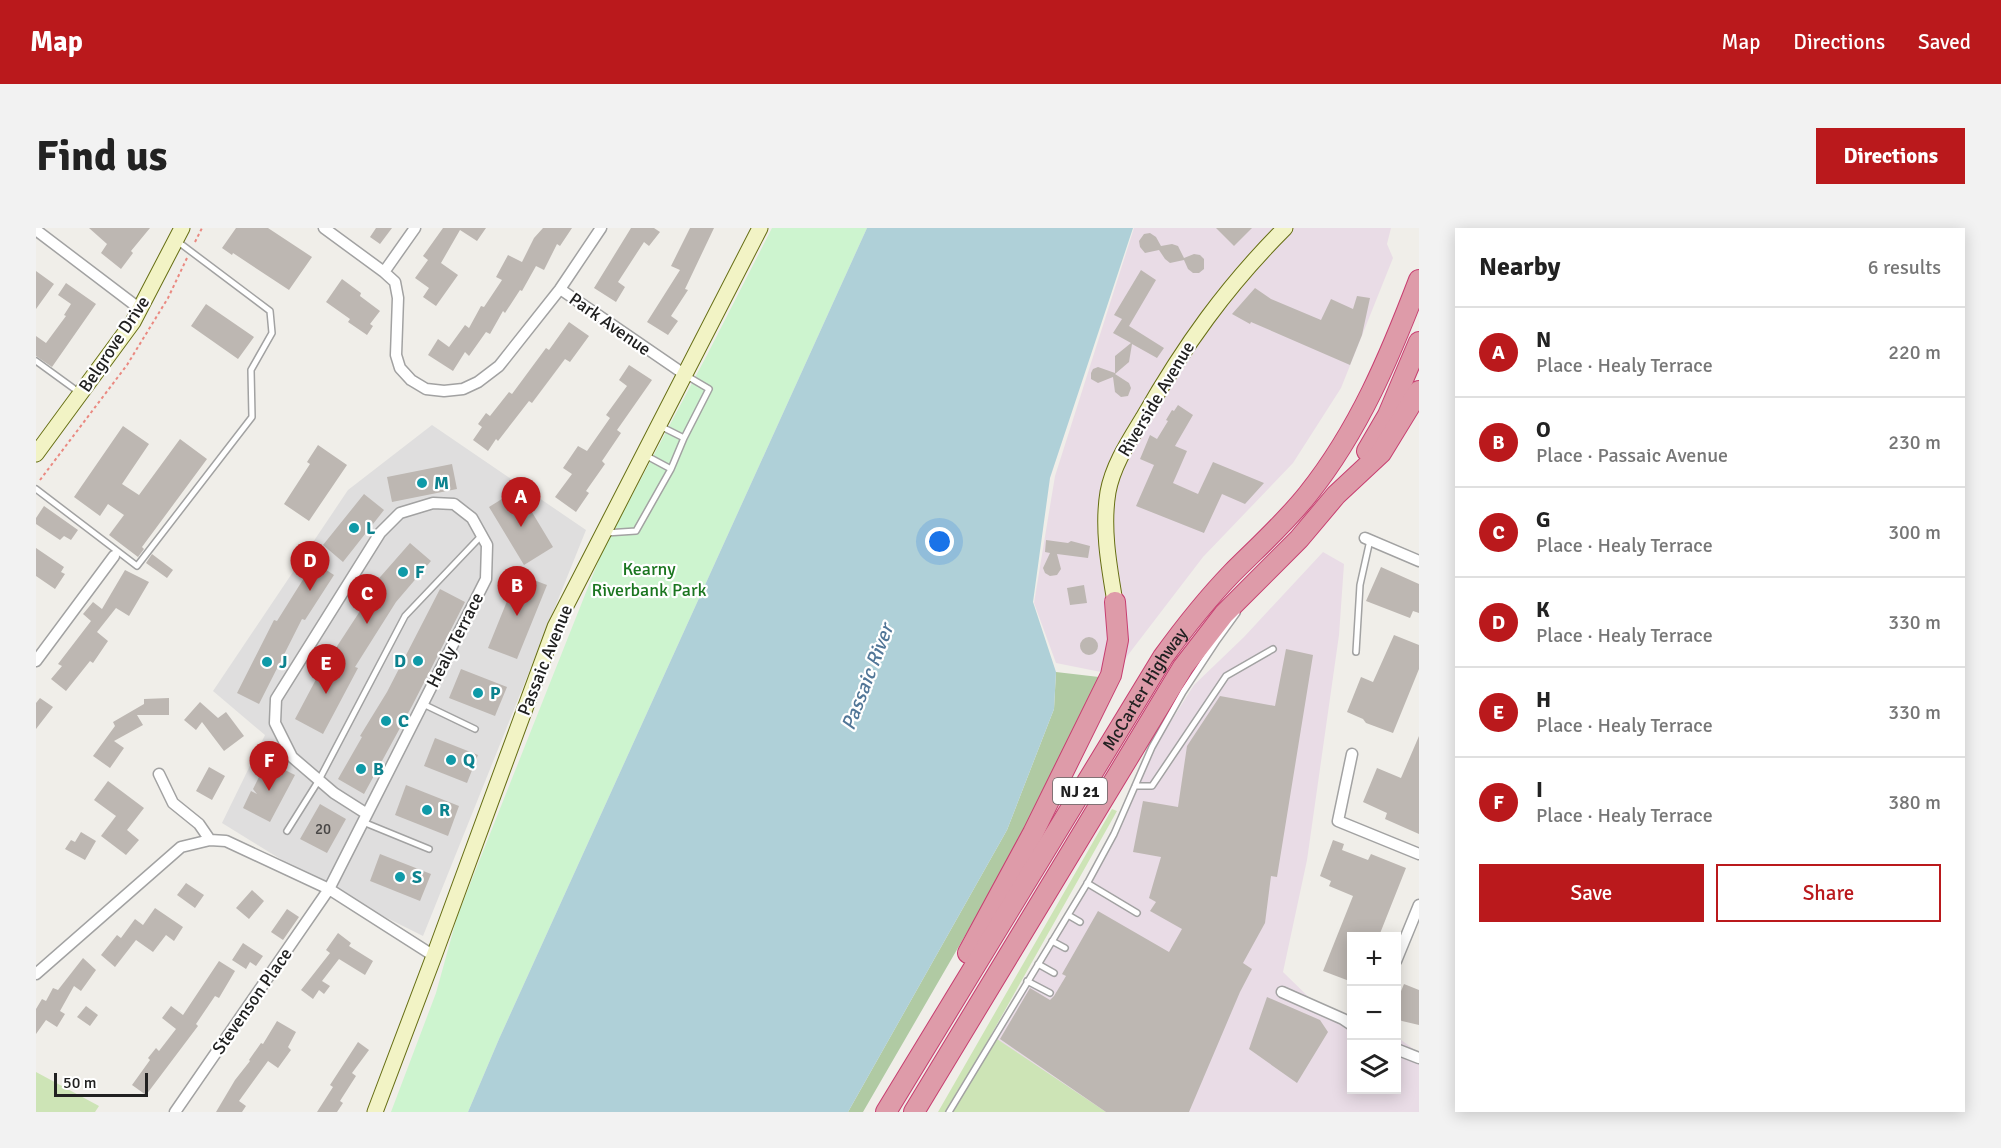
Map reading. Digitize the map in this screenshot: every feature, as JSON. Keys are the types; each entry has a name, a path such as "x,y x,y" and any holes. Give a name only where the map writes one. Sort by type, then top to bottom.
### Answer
{"highway":[{"name":"McCarter Highway","path":"886,1112 1162,657 1208,600 1307,495 1348,437 1395,342 1419,280"},
{"name":"NJ 21","path":"914,1112 1184,667 1224,615 1299,539 1336,495 1388,415 1419,342"},
{"path":"1336,495 1381,453 1419,392"},
{"path":"886,1112 1033,833 1104,692 1119,640 1115,602"}],"main road":[{"name":"Passaic Avenue","path":"375,1112 555,627 760,228"},
{"name":"Riverside Avenue","path":"1115,602 1106,538 1108,494 1113,474 1122,454 1179,355 1227,291 1285,228"},
{"name":"Belgrove Drive","path":"36,454 133,322 179,234"}],"street":[{"name":"Park Avenue","path":"324,228 395,282 398,298 396,355 400,368 411,380 426,389 444,391 463,388 491,374 560,289 684,375"},
{"path":"384,272 415,228"},
{"path":"560,289 601,228"},
{"path":"36,230 140,309"},
{"name":"Healy Terrace","path":"329,889 423,704 486,579 487,545 472,518 454,504 433,503 400,513 380,533 276,699 275,723 292,757 365,818"},
{"path":"1367,539 1419,561"},
{"path":"36,661 114,556"},
{"path":"1352,754 1338,821 1419,854"},
{"path":"159,774 173,803 199,824 210,840"},
{"path":"36,974 181,847 210,840 226,841 329,889 434,956"},
{"name":"Stevenson Place","path":"175,1112 329,889"},
{"path":"1401,949 1419,905"},
{"path":"1282,992 1347,1022"},
{"path":"1401,1051 1419,1058"}],"lane":[{"path":"36,489 137,566 252,417 251,370 272,333 270,310 191,251 179,234"},
{"path":"36,361 81,394"},
{"path":"603,533 636,531 672,469 684,438 709,389 684,375"},
{"path":"658,425 684,438"},
{"path":"643,454 672,469"},
{"path":"287,831 319,780 405,616 482,535"},
{"path":"1356,652 1360,585 1367,539"},
{"path":"1248,600 1275,564"},
{"path":"949,1112 1087,883 1114,834 1152,747 1183,692 1241,609"},
{"path":"1135,786 1152,786 1226,676 1273,649"},
{"path":"423,704 475,729"},
{"path":"365,818 429,849"},
{"path":"1087,883 1137,913"},
{"path":"1068,915 1080,922"},
{"path":"1052,941 1065,948"},
{"path":"1038,964 1054,974"},
{"path":"1028,981 1050,993"}],"path":[{"path":"36,484 127,364 168,298 202,228"}],"shaded area":[{"path":"1134,228 1391,228 1387,244 1393,258 1341,388 1293,463 1203,557 1128,655 1116,675 1056,663 1034,603 1055,476"},
{"path":"432,425 586,530 423,936 329,889 222,823 265,735 213,691 348,490"},
{"path":"1323,552 1344,564 1339,635 1307,860 1283,972 1325,1013 1347,1016 1347,1094 1401,1094 1401,1040 1419,1053 1419,1112 1105,1112 996,1039 1099,856 1142,767 1194,685 1244,637"}],"green space":[{"name":"Kearny Riverbank Park","path":"772,228 867,228 468,1112 391,1112 436,993 457,917 602,552"},
{"path":"1056,672 1099,677 1056,771 988,896 863,1112 848,1112 1007,830 1054,709"},
{"path":"1112,809 1117,811 991,1035 1106,1112 938,1112"},
{"path":"36,1072 99,1106 95,1112 36,1112"}],"water":[{"name":"Passaic River","path":"867,228 1133,228 1050,478 1033,602 1056,672 1054,709 1007,830 848,1112 468,1112 499,1039"}],"building":[{"path":"89,228 150,228 131,251 133,253 121,269 101,253 107,244"},
{"path":"236,228 268,228 312,257 289,290 222,248"},
{"path":"376,228 392,228 380,244 370,237"},
{"path":"443,228 486,228 477,241 460,230 441,263 458,275 436,306 423,297 429,288 415,278 428,260 423,256"},
{"path":"543,228 572,228 560,246 557,244 544,270 536,266 522,291 520,290 505,313 503,311 490,334 486,332 469,356 465,352 453,371 428,355 438,339 449,347 465,325 469,328 481,306 484,307 502,280 496,277 508,255 522,262 534,238"},
{"path":"631,228 654,228 660,232 649,246 644,242 618,282 625,287 616,302 594,288"},
{"path":"690,228 714,228 685,289 688,290 671,316 678,321 668,335 647,322 680,270 671,266"},
{"path":"1216,228 1252,228 1234,246"},
{"path":"1150,233 1156,237 1161,246 1172,244 1178,246 1184,258 1194,254 1200,255 1204,259 1204,269 1199,273 1193,273 1188,269 1184,260 1170,263 1159,250 1145,253 1139,241 1144,234"},
{"path":"1141,270 1156,280 1129,326 1164,348 1157,358 1132,344 1129,362 1115,374 1129,383 1131,388 1128,396 1121,397 1115,392 1113,377 1098,383 1091,379 1091,373 1098,367 1115,373 1115,356 1131,343 1113,333 1122,319 1114,315"},
{"path":"36,271 54,284 36,309"},
{"path":"342,279 380,311 370,324 373,326 367,335 348,322 350,319 326,302"},
{"path":"66,283 96,304 52,367 36,356 36,336 46,343 66,316 64,315 71,304 58,295"},
{"path":"1255,288 1271,299 1321,320 1331,299 1353,309 1357,296 1370,298 1362,335 1350,365 1251,322 1250,324 1232,314"},
{"path":"206,304 254,337 238,359 191,326"},
{"path":"569,322 589,336 570,362 565,359 532,403 529,401 488,451 473,440 482,427 478,424 486,413 490,416 509,392 512,394 546,348 549,350"},
{"path":"629,365 652,380 617,430 621,433 602,461 605,464 586,491 589,493 576,512 555,497 572,474 563,468 578,446 587,451 610,418 606,415 627,386 619,380"},
{"path":"1178,405 1193,415 1175,446 1187,451 1173,483 1198,494 1213,462 1264,483 1245,504 1222,494 1204,533 1136,506 1154,465 1140,459 1150,435 1157,439 1172,410 1174,411"},
{"path":"123,426 149,444 122,484 139,495 180,439 207,459 142,547 144,549 138,557 109,535 124,515 108,504 100,516 74,497"},
{"path":"318,445 347,465 309,521 284,504 310,464 307,462"},
{"name":"M","path":"452,464 457,489 392,502 387,477"},
{"path":"518,489 553,547 524,565 489,507"},
{"name":"L","path":"364,494 384,510 343,562 323,545"},
{"path":"44,506 78,530 71,540 64,536 60,540 36,524 36,518"},
{"path":"1046,540 1068,543 1071,541 1090,546 1088,558 1057,554 1061,569 1057,575 1050,576 1043,568 1050,553 1045,552"},
{"path":"410,543 431,561 396,602 355,667 358,668 323,734 295,719 330,653 332,654 375,588 374,584"},
{"path":"36,548 64,567 61,572 65,574 55,589 36,576"},
{"path":"152,554 173,570 167,578 146,563"},
{"path":"314,562 334,575 305,620 302,619 259,704 237,693 274,620 277,621"},
{"path":"1381,567 1419,584 1419,613 1413,611 1410,618 1366,601"},
{"path":"125,570 149,582 129,616 116,608 97,632 108,641 93,663 90,661 66,691 51,679 62,666 58,664 91,621 83,614 93,602 102,609"},
{"path":"518,574 547,585 517,659 488,648"},
{"path":"1084,585 1087,603 1070,605 1067,588"},
{"path":"440,589 465,602 364,794 338,779 362,737 360,736 387,692"},
{"path":"1394,635 1419,645 1419,669 1393,733 1366,723 1363,719 1347,712 1361,677 1373,682"},
{"path":"1085,637 1093,637 1098,642 1096,653 1085,655 1080,650 1080,642"},
{"path":"1286,649 1313,655 1277,877 1271,876 1265,923 1243,963 1252,969 1189,1112 1106,1112 1000,1039 1030,988 1050,1000 1054,996 1066,976 1062,974 1098,911 1169,952 1182,929 1150,911 1156,902 1149,898 1161,857 1133,852 1143,801 1178,807 1187,746 1220,696 1275,706"},
{"name":"P","path":"461,669 507,687 495,716 449,698"},
{"path":"40,698 53,707 36,729 36,703"},
{"path":"169,698 169,715 137,715 143,725 114,741 124,748 110,768 93,756 115,726 113,722 144,704 144,699"},
{"path":"200,702 218,718 226,712 244,736 224,751 202,722 196,730 184,720"},
{"path":"1419,736 1419,834 1385,819 1387,813 1363,802 1377,768 1401,778"},
{"name":"Q","path":"435,738 478,755 467,783 424,766"},
{"path":"267,761 295,775 270,822 243,808 251,791 257,794 253,789"},
{"path":"209,767 225,776 212,800 196,791"},
{"path":"108,781 144,808 127,830 139,840 126,855 101,836 116,816 94,800"},
{"name":"R","path":"406,785 459,806 448,836 395,815"},
{"path":"320,804 346,819 327,853 300,839"},
{"path":"81,832 96,841 85,860 65,849 71,840 75,842"},
{"path":"1333,840 1344,844 1342,850 1368,860 1371,854 1406,868 1381,932 1347,932 1347,980 1323,971 1353,896 1329,886 1331,881 1320,876"},
{"name":"S","path":"380,854 431,874 420,901 370,881"},
{"path":"186,883 204,895 195,908 177,895"},
{"path":"252,890 264,901 249,919 236,908"},
{"path":"155,908 183,927 174,941 166,935 153,952 136,940 115,967 101,955 117,935 121,938 135,919 143,925"},
{"path":"287,909 299,917 283,940 271,932"},
{"path":"338,933 351,943 349,946 373,961 365,975 339,959 322,981 330,986 324,994 319,990 313,999 301,990 330,953 326,950"},
{"path":"243,943 263,956 256,966 250,962 246,969 232,960"},
{"path":"83,958 96,970 81,991 74,986 60,1011 65,1014 57,1027 46,1020 36,1034 36,1009 42,999 46,1001 53,988 58,990"},
{"path":"219,961 235,971 219,998 215,996 196,1024 198,1026 146,1095 132,1085 150,1060 148,1058 156,1048 159,1051 176,1029 162,1018 171,1006 183,1015"},
{"path":"1404,984 1419,990 1419,1025 1401,1020 1401,991"},
{"path":"1267,997 1320,1020 1328,1032 1297,1083 1249,1049"},
{"path":"86,1006 98,1015 90,1026 77,1017"},
{"path":"277,1021 296,1032 288,1047 291,1050 278,1068 268,1061 239,1101 246,1106 242,1112 216,1112 235,1080 261,1043 263,1044"},
{"path":"358,1042 369,1050 352,1073 356,1076 340,1101 343,1103 337,1112 317,1112 333,1087 330,1085"}],"place":[{"name":"M","path":"422,483"},
{"name":"N","path":"521,527"},
{"name":"L","path":"354,528"},
{"name":"F","path":"403,572"},
{"name":"K","path":"310,591"},
{"name":"O","path":"517,616"},
{"name":"G","path":"367,624"},
{"name":"D","path":"418,661"},
{"name":"J","path":"267,662"},
{"name":"P","path":"478,693"},
{"name":"H","path":"326,694"},
{"name":"C","path":"386,721"},
{"name":"Q","path":"451,760"},
{"name":"B","path":"361,769"},
{"name":"I","path":"269,791"},
{"name":"R","path":"427,810"},
{"name":"S","path":"400,877"}]}
